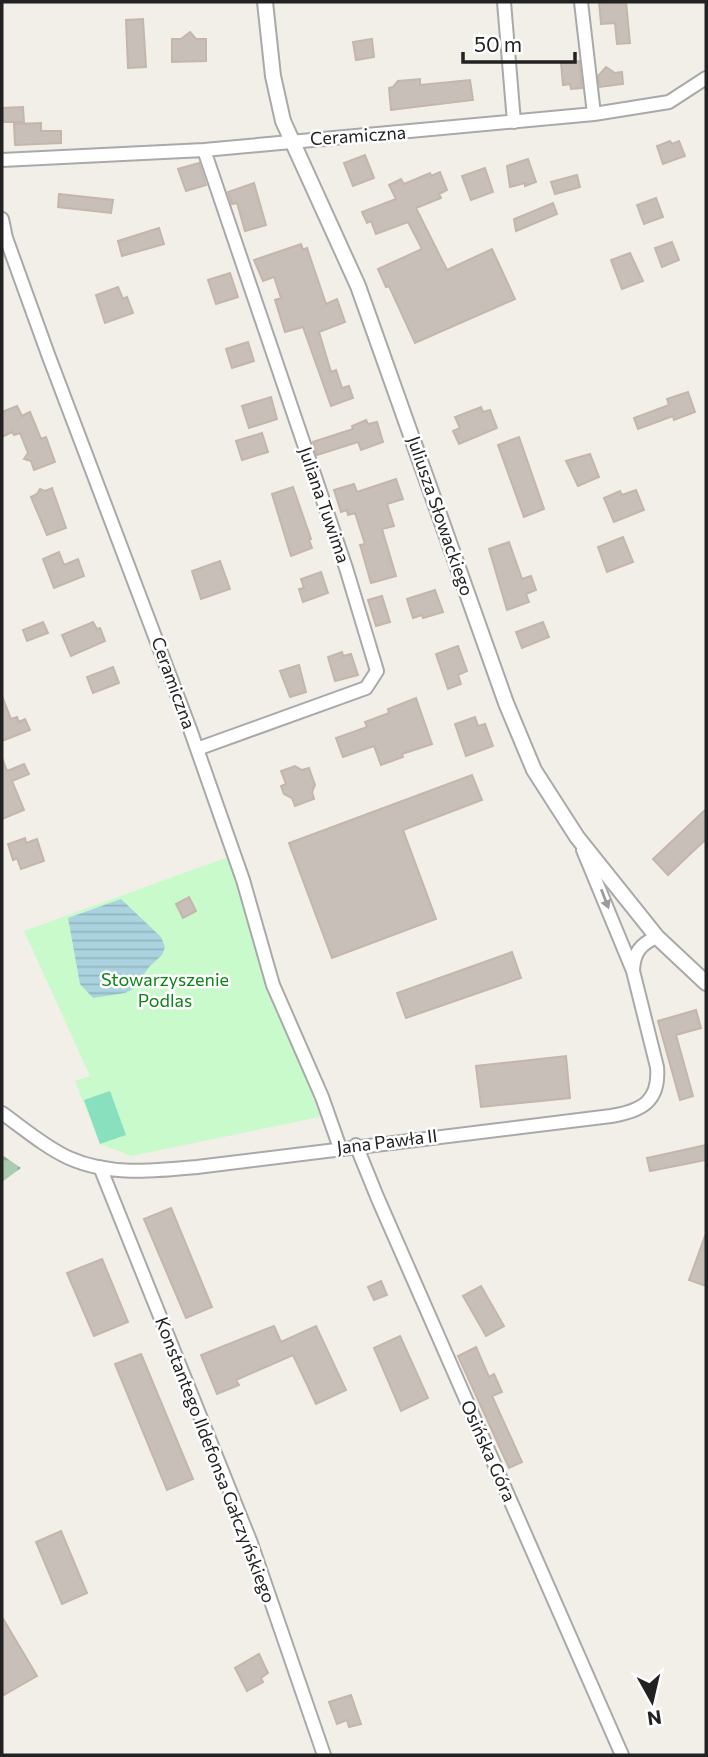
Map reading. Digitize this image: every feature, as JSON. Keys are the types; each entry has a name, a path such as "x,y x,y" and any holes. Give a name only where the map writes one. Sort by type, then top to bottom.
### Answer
{"street":[{"name":"Juliusza Słowackiego","path":"265,2 276,96 291,141 358,286 513,722 534,770 577,837 657,937 706,983"},
{"path":"504,2 514,122"},
{"path":"582,2 594,114"},
{"name":"Ceramiczna","path":"2,160 204,150 594,114 669,103 706,78"},
{"name":"Juliana Tuwima","path":"197,749 366,688 377,671 346,568 204,150"},
{"name":"Ceramiczna","path":"2,219 6,238 49,357 197,749 243,880 273,985 322,1097 340,1148"},
{"name":"Jana Pawła II","path":"2,1113 61,1153 100,1167 132,1171 611,1116 637,1109 654,1095 659,1079 652,1040 633,971 599,884 577,837"},
{"path":"633,971 633,959 638,948 657,937"},
{"name":"Osińska Góra","path":"356,1145 622,1755"},
{"name":"Konstantego Ildefonsa Gałczyńskiego","path":"100,1167 251,1543 324,1755"}],"green space":[{"name":"Stowarzyszenie Podlas","path":"228,857 320,1117 131,1156 100,1144 75,1081 90,1076 24,931"},
{"path":"110,1091 126,1135 100,1144 84,1100"},
{"path":"2,1155 21,1168 2,1182"}],"water":[{"path":"121,899 161,937 165,947 162,955 149,967 133,989 125,993 93,998 80,984 68,918"}],"building":[{"path":"599,2 626,2 630,43 617,44 615,23 601,24"},
{"path":"143,19 146,67 128,68 126,20"},
{"path":"190,32 196,39 206,39 206,61 172,62 172,39 181,39"},
{"path":"372,39 374,57 356,60 353,42"},
{"path":"579,61 582,88 571,89 570,84 563,85 561,63"},
{"path":"606,67 615,73 622,72 623,84 600,87 598,76"},
{"path":"420,79 420,85 470,80 473,100 391,110 389,88 398,81"},
{"path":"23,107 24,122 2,122 2,108"},
{"path":"41,123 41,131 61,131 61,143 15,145 14,124"},
{"path":"670,141 672,144 679,141 685,156 663,164 657,146"},
{"path":"365,155 374,178 353,186 344,163"},
{"path":"528,159 536,182 510,187 507,166"},
{"path":"199,163 206,185 186,191 178,169"},
{"path":"485,168 493,192 471,200 462,176"},
{"path":"440,172 447,190 439,194 441,198 416,208 447,270 492,249 515,299 415,343 389,286 386,287 378,269 422,249 408,222 376,234 371,221 367,223 362,212 396,199 389,185 401,179 404,184 430,173 431,176"},
{"path":"577,175 580,187 555,194 551,182"},
{"path":"254,183 266,225 245,231 237,203 232,204 228,192"},
{"path":"59,194 113,200 111,213 58,207"},
{"path":"656,198 663,217 644,224 637,205"},
{"path":"553,203 557,214 516,231 514,219"},
{"path":"159,228 164,244 122,256 118,241"},
{"path":"672,242 679,260 662,267 655,248"},
{"path":"301,244 303,250 307,248 326,304 337,299 345,322 319,332 331,372 336,370 342,388 349,386 353,398 331,406 303,327 285,332 275,300 281,298 274,277 263,281 254,260"},
{"path":"630,253 643,281 622,289 611,260"},
{"path":"230,273 238,297 216,304 208,280"},
{"path":"118,287 123,299 127,297 133,313 105,323 96,295"},
{"path":"248,342 254,361 232,368 226,349"},
{"path":"688,392 695,412 674,420 673,416 638,429 634,418 669,405 667,399"},
{"path":"271,397 277,419 249,428 242,406"},
{"path":"17,406 22,416 30,412 41,439 46,437 55,462 34,470 31,461 24,459 28,453 20,433 14,435 12,432 2,437 2,412"},
{"path":"481,407 483,412 490,410 497,428 459,444 453,431 460,428 455,417"},
{"path":"366,420 368,424 377,422 383,442 361,450 358,442 317,455 313,442 353,429 352,426"},
{"path":"262,433 268,452 242,460 236,441"},
{"path":"519,437 544,509 524,517 498,445"},
{"path":"590,454 599,477 578,486 566,461"},
{"path":"396,479 403,499 387,504 394,526 382,529 396,576 371,583 360,545 365,544 355,513 348,515 347,510 341,512 334,490 354,484 357,492"},
{"path":"293,487 312,548 291,556 272,494"},
{"path":"52,488 66,528 47,535 31,497 40,489 45,491"},
{"path":"636,490 644,510 614,522 604,498 620,491 622,495"},
{"path":"623,537 633,562 607,572 598,547"},
{"path":"509,542 522,579 531,576 536,590 526,594 529,602 507,610 489,549"},
{"path":"59,552 64,565 78,559 84,576 54,588 43,559"},
{"path":"220,561 230,589 201,599 192,571"},
{"path":"321,572 328,593 303,602 299,589 304,588 301,579"},
{"path":"435,590 443,612 413,618 407,599"},
{"path":"382,596 390,622 376,626 368,600"},
{"path":"43,622 48,633 27,641 23,630"},
{"path":"93,622 97,629 100,628 105,641 71,656 62,635"},
{"path":"543,622 549,637 522,648 516,632"},
{"path":"458,646 467,671 458,675 461,684 448,689 436,654"},
{"path":"342,652 343,656 351,654 358,675 335,681 328,657"},
{"path":"299,665 306,692 290,697 280,671"},
{"path":"113,667 119,683 93,693 87,677"},
{"path":"2,696 11,719 17,717 19,722 25,719 30,730 2,741"},
{"path":"416,698 432,744 402,754 403,757 381,765 374,746 343,757 336,738 367,727 365,722"},
{"path":"475,717 478,726 485,724 493,746 466,756 455,724"},
{"path":"2,758 7,771 24,764 29,774 12,781 24,810 2,819"},
{"path":"295,766 302,770 309,768 315,785 312,792 314,799 295,806 292,798 284,794 281,786 286,784 281,771"},
{"path":"472,775 482,800 403,830 436,919 332,958 289,843"},
{"path":"706,809 706,839 668,875 653,859"},
{"path":"25,838 26,843 37,839 44,861 21,869 17,858 13,860 8,844"},
{"path":"189,897 196,911 183,918 176,904"},
{"path":"512,952 521,978 406,1018 397,993"},
{"path":"696,1010 701,1028 676,1035 693,1096 680,1100 658,1021"},
{"path":"566,1056 570,1098 481,1107 476,1066"},
{"path":"706,1145 706,1160 650,1171 647,1158"},
{"path":"171,1208 212,1307 186,1318 144,1219"},
{"path":"706,1236 706,1286 689,1280"},
{"path":"102,1259 128,1322 94,1336 67,1273"},
{"path":"381,1281 387,1295 374,1300 368,1287"},
{"path":"481,1286 504,1326 486,1336 463,1296"},
{"path":"274,1326 281,1342 316,1326 346,1390 316,1404 293,1355 236,1380 239,1385 217,1394 201,1355"},
{"path":"400,1336 428,1398 401,1411 374,1348"},
{"path":"476,1347 489,1377 494,1374 502,1392 492,1396 522,1462 509,1468 458,1356"},
{"path":"141,1354 193,1479 167,1490 115,1364"},
{"path":"61,1531 87,1593 62,1604 36,1542"},
{"path":"2,1617 37,1676 2,1696"},
{"path":"259,1654 268,1673 261,1678 263,1682 247,1691 235,1668"},
{"path":"351,1695 361,1724 349,1727 347,1720 337,1724 329,1702"}]}
